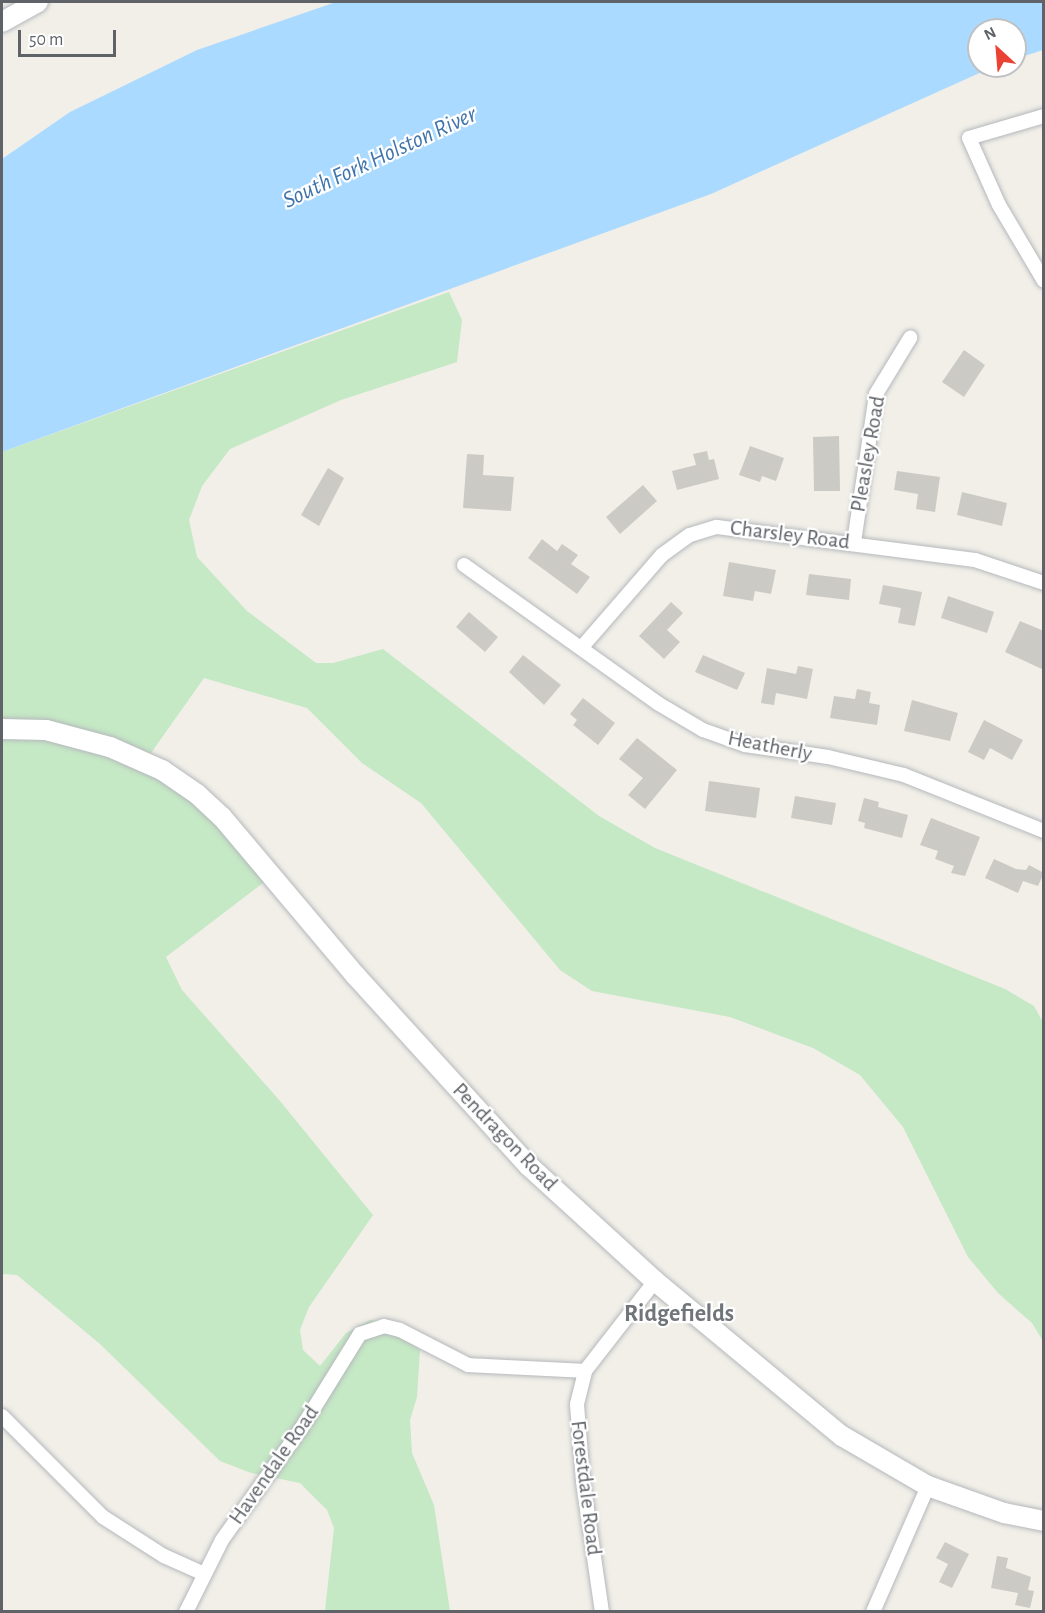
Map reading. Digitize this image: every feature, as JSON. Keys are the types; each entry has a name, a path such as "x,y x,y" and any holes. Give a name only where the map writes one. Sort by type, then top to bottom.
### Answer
{"street":[{"path":"2,22 38,2"},
{"path":"1044,116 969,138 999,205 1044,281"},
{"name":"Pleasley Road","path":"854,542 876,394 910,338"},
{"name":"Charsley Road","path":"582,647 662,555 704,529 733,526 975,560 1044,583"},
{"name":"Heatherly","path":"464,565 702,730 745,745 828,757 904,775 1044,831"},
{"name":"Pendragon Road","path":"2,729 46,730 101,744 162,770 197,794 222,817 355,975 529,1166 655,1281 842,1436 928,1486 1004,1513 1044,1521"},
{"name":"Forestdale Road","path":"602,1611 577,1431 577,1404 585,1371 655,1281"},
{"name":"Havendale Road","path":"186,1611 202,1573 240,1511 306,1421 349,1346 360,1334 384,1326 400,1330 468,1365 585,1371"},
{"path":"2,1416 103,1517 155,1551 202,1573"},
{"path":"873,1611 928,1486"}],"green space":[{"path":"449,292 462,320 457,362 341,400 230,449 202,486 189,520 197,557 247,611 316,663 333,663 383,649 599,816 655,848 1005,989 1034,1006 1044,1024 1043,1341 1032,1323 998,1293 968,1257 903,1127 860,1075 813,1048 730,1017 592,991 560,970 421,803 362,763 307,708 204,678 151,753 223,805 280,870 166,957 182,990 280,1101 373,1215 309,1307 300,1330 303,1350 320,1366 346,1333 370,1320 380,1321 420,1350 417,1397 410,1420 412,1453 434,1505 450,1611 325,1611 334,1528 327,1510 300,1483 251,1473 220,1461 100,1344 17,1275 2,1274 2,452"}],"water":[{"name":"South Fork Holston River","path":"336,2 1043,2 1043,50 1027,55 1027,18 967,18 968,78 711,194 2,452 2,159 70,112 197,50"}],"building":[{"path":"964,350 985,365 964,397 942,382"},
{"path":"839,436 840,491 814,491 813,437"},
{"path":"750,446 784,458 776,481 762,476 760,482 739,475"},
{"path":"707,451 709,460 714,459 719,479 677,490 672,471 696,465 693,454"},
{"path":"467,454 484,455 483,475 514,477 511,511 463,508"},
{"path":"328,468 344,478 319,526 301,515"},
{"path":"897,471 940,477 935,512 916,509 918,494 894,490"},
{"path":"643,485 657,501 620,534 606,517"},
{"path":"962,492 1007,503 1002,526 957,515"},
{"path":"542,539 557,551 562,544 578,555 571,564 590,577 577,594 528,558"},
{"path":"729,562 776,570 771,594 755,591 753,601 723,596"},
{"path":"809,574 851,579 849,600 806,595"},
{"path":"883,585 922,592 915,626 898,623 901,608 879,604"},
{"path":"948,596 994,612 987,633 941,618"},
{"path":"671,602 683,613 667,630 680,642 664,659 639,636"},
{"path":"469,612 498,637 485,652 456,627"},
{"path":"1020,621 1044,631 1044,670 1005,652"},
{"path":"523,655 561,685 544,705 509,672"},
{"path":"703,655 745,673 737,690 695,672"},
{"path":"798,666 813,669 807,699 776,693 774,705 761,703 767,668 796,674"},
{"path":"857,689 871,692 869,703 880,705 877,725 830,718 834,696 855,699"},
{"path":"583,698 615,723 598,745 573,725 577,720 570,714"},
{"path":"912,700 958,713 950,741 904,731"},
{"path":"984,720 1023,740 1012,760 990,748 984,760 968,752"},
{"path":"637,738 677,770 645,809 628,795 643,778 619,759"},
{"path":"709,781 760,788 756,818 705,811"},
{"path":"795,796 836,803 832,825 791,818"},
{"path":"864,798 879,802 878,807 908,815 902,838 864,828 865,823 858,821"},
{"path":"931,818 980,837 965,876 951,873 954,866 935,859 938,851 920,845"},
{"path":"994,859 1016,869 1026,870 1029,865 1044,873 1038,886 1023,881 1018,893 985,878"},
{"path":"945,1542 969,1554 952,1588 939,1582 948,1564 936,1558"},
{"path":"997,1556 1008,1558 1006,1568 1031,1577 1028,1590 1034,1591 1030,1608 1015,1605 1018,1593 991,1588"}],"district":[{"name":"Ridgefields","path":"679,1315"}]}
